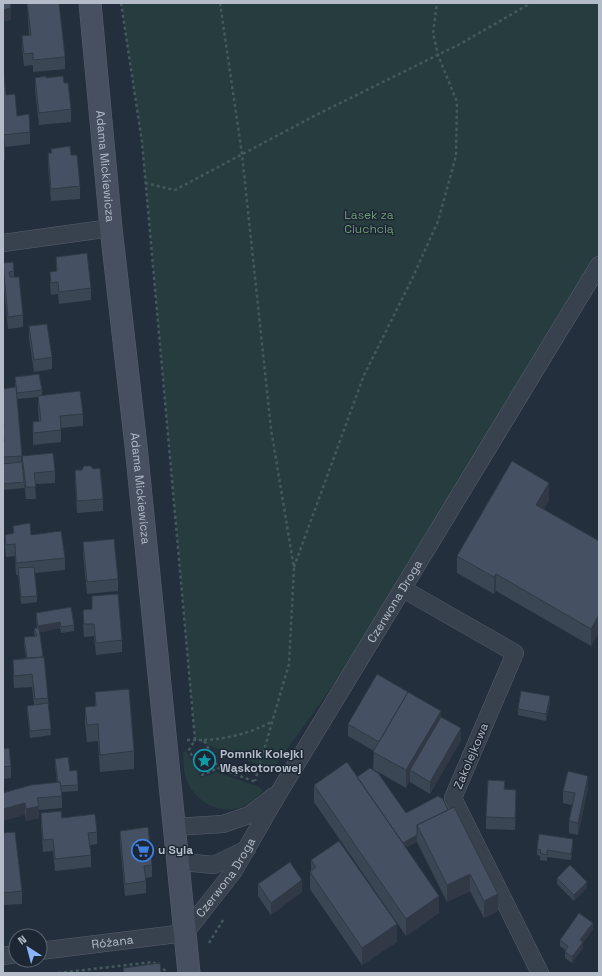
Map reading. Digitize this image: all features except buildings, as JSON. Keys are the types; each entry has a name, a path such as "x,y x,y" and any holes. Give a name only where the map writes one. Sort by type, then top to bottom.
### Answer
{"main road":[{"name":"Adama Mickiewicza","path":"90,3 111,228 136,446 190,973"}],"street":[{"path":"3,243 111,228"},
{"name":"Czerwona Droga","path":"185,933 233,872 278,794 599,265"},
{"name":"Zakolejkowa","path":"403,589 515,653 453,798 540,973"},
{"path":"174,827 223,824 248,815 278,794"},
{"path":"177,857 194,863 214,865 247,848"},
{"name":"Różana","path":"48,950 185,933"}],"path":[{"path":"121,3 142,142 195,740 189,750 202,775 218,768 255,781 288,664 294,568 271,429 242,154 220,3"},
{"path":"294,568 364,374 413,277 440,214 456,156 457,102 438,55 433,33 438,3"},
{"path":"145,183 175,190 316,115 462,43 531,3"},
{"path":"195,740 228,738 252,731 272,722"},
{"path":"204,740 218,768"},
{"path":"58,973 153,962 169,973"}],"green space":[{"name":"Lasek za Ciuchcią","path":"121,3 599,3 599,265 403,589 272,770 195,740 142,142"},
{"path":"186,750 201,778 216,772 259,787 263,791 250,802 238,808 226,810 211,806 197,796 188,783 184,772 183,753"}],"place":[{"name":"Pomnik Kolejki Wąskotorowej","path":"205,761"},
{"name":"u Syla","path":"142,850"}]}
